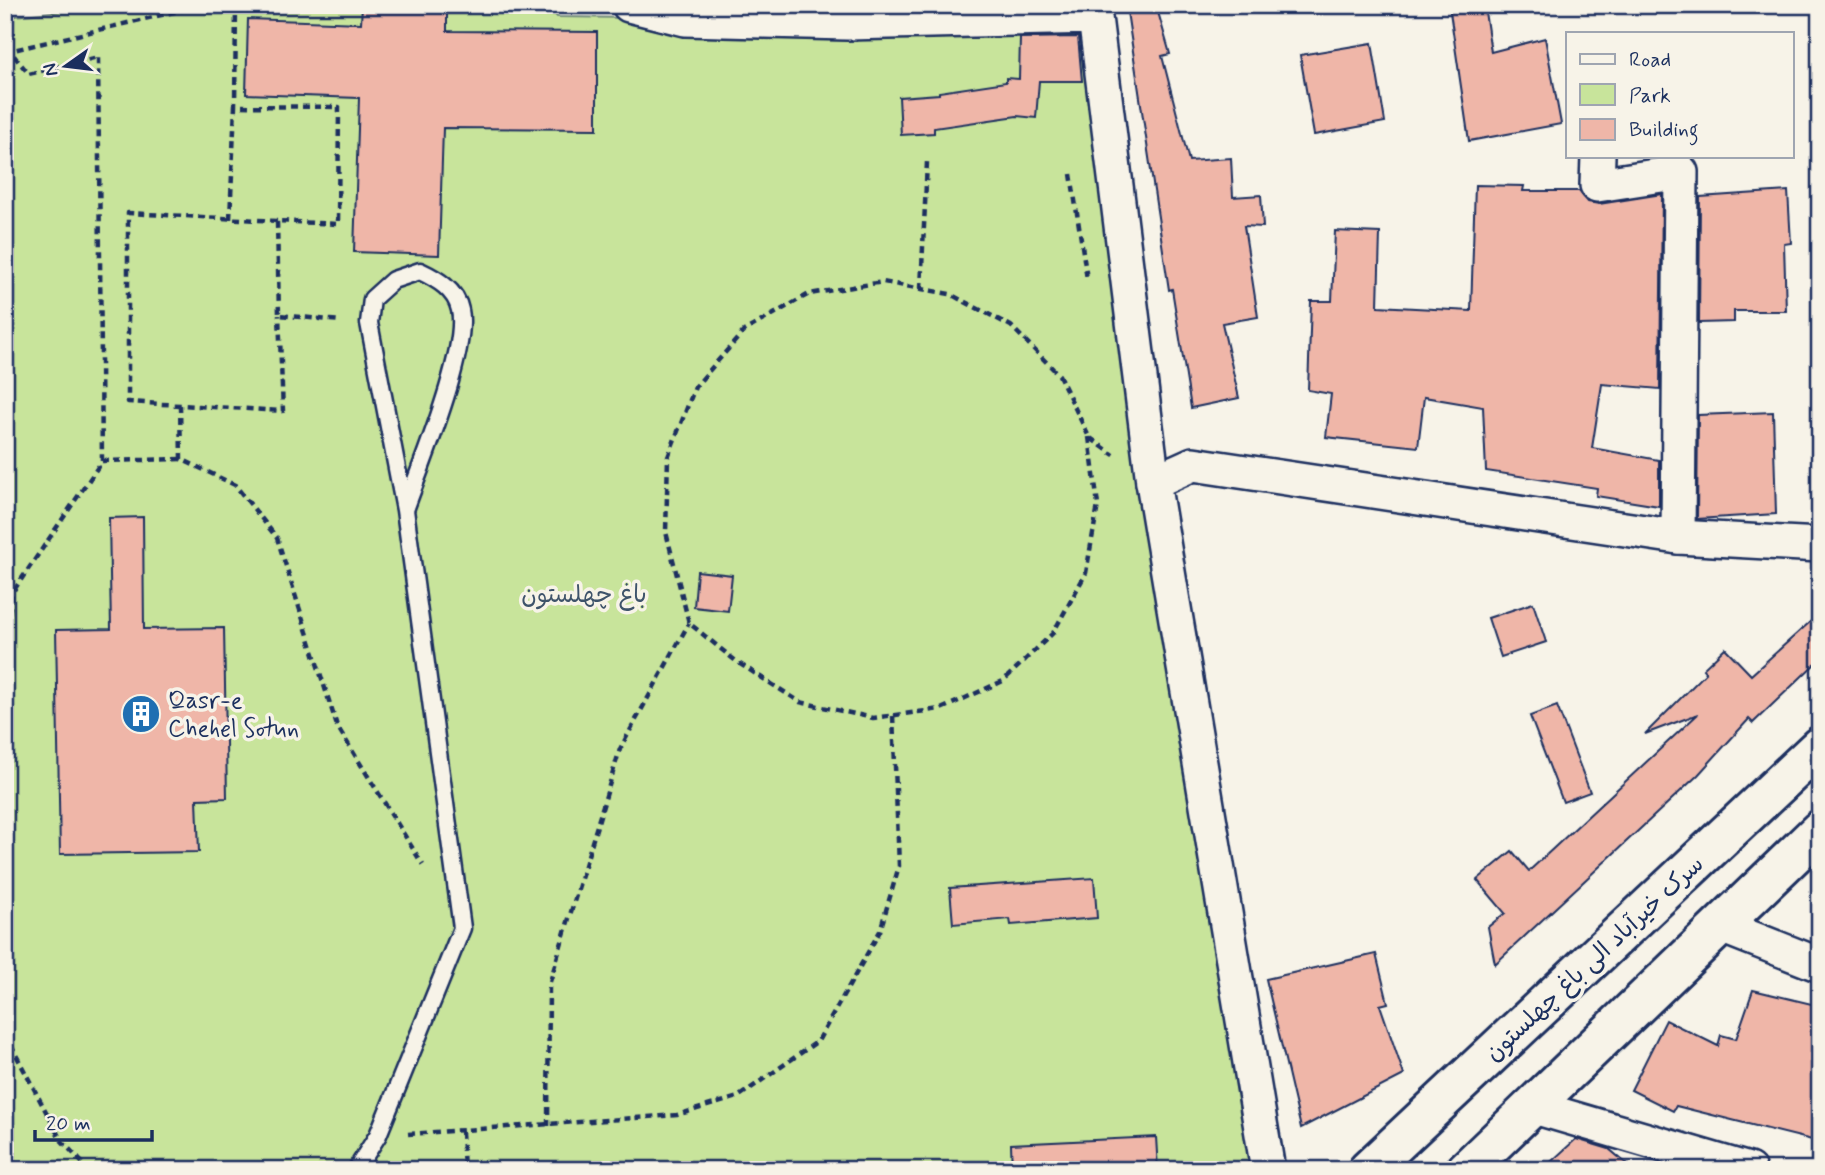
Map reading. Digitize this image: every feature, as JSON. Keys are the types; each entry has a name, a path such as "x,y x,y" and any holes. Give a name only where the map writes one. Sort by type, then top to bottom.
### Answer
{"main road":[{"name":"سرک خیرآباد الی باغ چهلستون","path":"1368,1170 1820,746"},
{"path":"1466,1170 1820,830"}],"street":[{"path":"629,5 685,19 847,23 1095,17 1153,482 1268,1170"},
{"path":"1598,158 1597,185 1681,172 1678,537"},
{"path":"1153,482 1193,464 1678,537 1820,545"},
{"path":"1721,926 1820,965"},
{"path":"1534,1107 1749,1170"}],"lane":[{"path":"356,1170 378,1135 463,928 405,510 369,323 372,299 393,280 420,271 443,282 460,309 461,345 405,510"}],"path":[{"path":"7,52 204,5"},
{"path":"230,219 236,5"},
{"path":"5,649 12,593 102,461 98,57 29,74 7,52"},
{"path":"235,106 339,107 338,224 128,213 128,402 283,411 277,221"},
{"path":"921,289 927,162"},
{"path":"883,282 950,294 1011,326 1059,375 1088,437 1098,505 1086,573 1053,633 1003,681 941,709 873,718 800,702 737,662 689,623 666,532 668,457 695,387 744,331 809,294 883,282"},
{"path":"279,315 369,323"},
{"path":"180,405 181,459"},
{"path":"102,461 181,459 235,485 276,538 337,726 425,868"},
{"path":"548,1126 549,985 620,750 689,623"},
{"path":"378,1135 462,1132 677,1115 738,1097 818,1041 880,931 899,866 893,715"},
{"path":"5,1034 61,1140 89,1170"},
{"path":"462,1132 464,1170"}],"green space":[{"name":"باغ چهلستون","path":"118,5 548,5 557,17 1087,24 1268,1170 5,1170 5,17"}],"building":[{"path":"362,5 447,5 447,31 597,32 597,129 443,128 439,255 354,252 359,98 246,94 248,19 361,23"},
{"path":"1126,5 1156,5 1170,54 1162,56 1189,161 1231,158 1233,197 1261,195 1263,227 1244,226 1258,317 1222,323 1239,398 1191,408 1172,289 1169,290"},
{"path":"1449,5 1484,5 1491,52 1545,38 1561,124 1469,141"},
{"path":"1078,37 1082,81 1039,81 1036,118 1017,116 934,128 934,133 901,135 899,97 939,94 1006,82 1006,78 1019,79 1020,38"},
{"path":"1372,43 1385,122 1314,135 1300,55"},
{"path":"1475,185 1524,186 1523,191 1579,191 1588,202 1599,204 1662,194 1660,389 1602,384 1592,448 1659,460 1659,506 1596,496 1597,488 1486,471 1483,407 1424,397 1418,447 1326,437 1331,394 1308,390 1311,301 1332,301 1335,231 1380,233 1378,306 1471,311"},
{"path":"1788,191 1791,243 1784,244 1786,311 1734,311 1734,322 1699,323 1700,197"},
{"path":"1773,412 1776,514 1697,519 1698,415"},
{"name":"Qasr-e Chehel Sotun","path":"143,517 144,629 224,628 227,798 197,799 199,852 60,854 56,630 111,629 109,518"},
{"path":"697,571 732,575 728,611 694,607"},
{"path":"1533,603 1546,642 1501,657 1488,618"},
{"path":"1820,613 1820,659 1753,723 1749,719 1698,775 1495,964 1488,927 1505,913 1477,880 1512,851 1529,871 1698,714 1645,734 1706,673 1703,669 1725,648 1751,675"},
{"path":"1557,706 1590,792 1563,802 1530,716"},
{"path":"1094,878 1097,918 1011,925 1010,919 953,924 950,888"},
{"path":"1376,954 1388,1003 1380,1005 1404,1075 1301,1128 1266,979"},
{"path":"1753,990 1820,1006 1820,1142 1676,1106 1673,1111 1631,1090 1666,1020 1718,1046 1721,1035 1736,1039"},
{"path":"1156,1137 1158,1170 1012,1170 1011,1144"},
{"path":"1576,1139 1609,1149 1634,1170 1542,1170"}],"place":[{"name":"Qasr-e Chehel Sotun","path":"141,714"}]}
